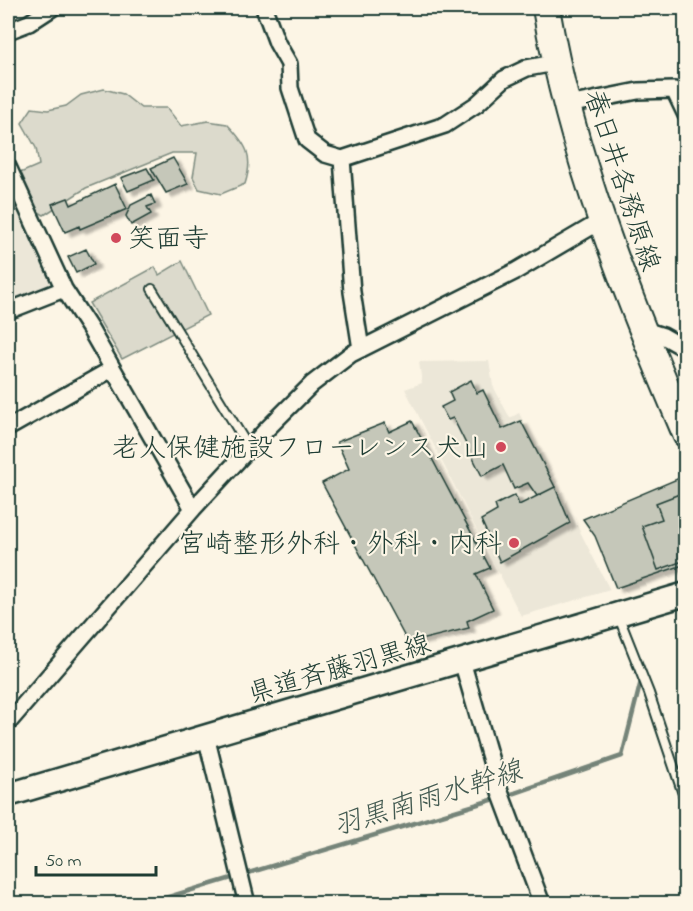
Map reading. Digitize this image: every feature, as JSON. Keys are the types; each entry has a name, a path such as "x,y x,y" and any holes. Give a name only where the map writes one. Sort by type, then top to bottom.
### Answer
{"main road":[{"name":"春日井各務原線","path":"546,8 555,63 601,221 641,329 686,434"},
{"name":"県道斉藤羽黒線","path":"8,795 686,594"}],"street":[{"path":"8,31 29,23 52,8"},
{"path":"264,8 277,43 288,64 290,88 308,140 325,154 342,159 445,125 477,104 504,79 527,68 555,63"},
{"path":"567,105 638,91 674,90 686,115"},
{"path":"342,159 352,292 361,349"},
{"path":"8,167 64,289 193,509"},
{"path":"8,723 193,509 312,384 361,349 516,271 601,221"},
{"path":"8,311 64,289"},
{"path":"641,329 663,336 686,349"},
{"path":"8,428 112,369"},
{"path":"462,661 503,797 542,903"},
{"path":"206,736 238,874 247,903"}],"lane":[{"path":"152,289 249,448"},
{"path":"618,614 649,693 686,803"}],"shaded area":[{"path":"104,89 123,94 141,108 167,108 181,126 208,121 227,124 240,138 247,151 249,166 245,184 221,194 199,189 193,177 197,153 172,153 86,188 44,215 30,207 18,174 39,165 36,148 22,123 32,108 48,110 66,106 81,95"},
{"path":"8,184 51,275 48,288 8,303"},
{"path":"182,261 208,315 122,359 89,303 155,267 159,275"},
{"path":"489,361 493,386 510,418 519,413 610,590 521,616 405,389 422,383 419,362"}],"building":[{"path":"173,158 188,184 166,193 151,168"},
{"path":"147,168 154,180 128,191 121,178"},
{"path":"115,184 127,209 80,229 79,226 65,232 52,204 68,198 71,205"},
{"path":"151,195 155,204 147,207 151,214 131,225 126,216 131,205"},
{"path":"86,249 94,264 76,273 68,257"},
{"name":"老人保健施設フローレンス犬山","path":"471,380 477,393 483,390 502,429 521,421 555,487 537,496 528,483 514,489 503,465 482,476 453,418 448,420 441,407 453,401 449,392"},
{"path":"412,421 490,568 476,574 493,609 467,621 469,628 408,643 322,483 349,469 337,442 385,423 389,432"},
{"path":"684,476 686,564 616,588 595,536 583,519"},
{"name":"宮崎整形外科・外科・内科","path":"555,487 570,523 500,562 481,520 497,511 495,505 515,495 519,505"},
{"path":"682,493 686,502 686,560 658,570 642,526 662,519 656,503"}],"waterway":[{"name":"羽黒南雨水幹線","path":"145,904 515,793 622,756 642,677"}],"place":[{"name":"笑面寺","path":"116,238"},
{"name":"老人保健施設フローレンス犬山","path":"501,447"},
{"name":"宮崎整形外科・外科・内科","path":"514,543"}]}
